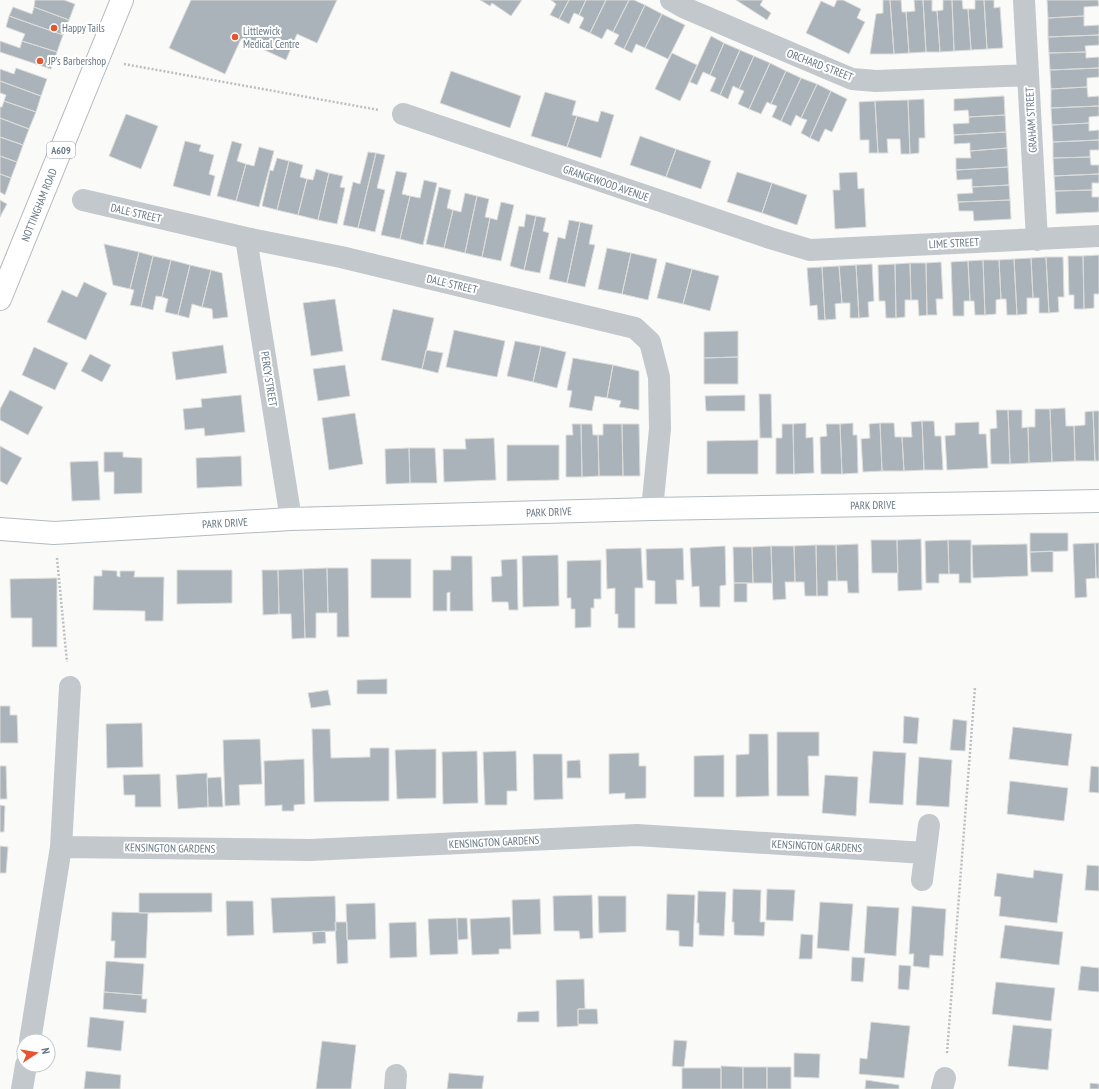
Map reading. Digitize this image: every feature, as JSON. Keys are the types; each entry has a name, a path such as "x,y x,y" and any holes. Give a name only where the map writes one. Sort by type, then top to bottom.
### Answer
{"street":[{"name":"NOTTINGHAM ROAD","path":"0,299 122,0"},
{"name":"GRAHAM STREET","path":"1024,0 1037,240"},
{"name":"ORCHARD STREET","path":"682,3 852,79 876,81 1028,75"},
{"name":"GRANGEWOOD AVENUE","path":"403,114 770,238 810,250"},
{"name":"DALE STREET","path":"83,200 246,238 341,257 635,328 650,342 659,377 660,429 652,509"},
{"name":"LIME STREET","path":"810,250 1099,236"},
{"name":"PERCY STREET","path":"246,238 291,519"},
{"name":"PARK DRIVE","path":"0,529 54,534 291,519 652,509 1099,501"},
{"path":"31,1033 62,847 70,687"},
{"path":"922,880 929,825"},
{"name":"KENSINGTON GARDENS","path":"62,847 310,850 637,835 925,853"},
{"path":"22,1089 25,1073"}],"path":[{"path":"119,64 403,114"},
{"path":"54,534 70,687"},
{"path":"943,1083 975,687"}],"building":[{"path":"35,0 64,0 75,4 69,20 34,7"},
{"name":"Littlewick Medical Centre","path":"191,0 337,0 317,43 297,34 286,60 241,39 225,74 169,48"},
{"path":"480,0 522,0 511,16 492,3 490,6"},
{"path":"551,0 569,0 559,19 550,15 556,4"},
{"path":"569,0 586,0 579,15 574,13 569,24 559,19"},
{"path":"586,0 606,0 590,33 579,28 584,18 579,15"},
{"path":"606,0 629,0 613,32 607,29 602,39 590,33"},
{"path":"629,0 634,0 645,5 624,49 614,44 619,35 613,32"},
{"path":"736,0 763,0 760,5 771,13 767,20"},
{"path":"837,0 843,0 861,9 857,18 865,22 849,54 806,33 821,1 834,7"},
{"path":"883,0 890,0 894,54 870,54 876,14 883,13"},
{"path":"890,0 901,0 902,12 906,12 909,53 894,54"},
{"path":"914,0 923,0 926,52 909,53 906,12 915,11"},
{"path":"923,0 932,0 932,11 937,11 940,52 926,52"},
{"path":"943,0 952,0 954,51 940,52 937,11 943,10"},
{"path":"952,0 962,0 963,9 968,9 971,50 954,51"},
{"path":"975,0 984,0 987,49 971,50 968,9 975,9"},
{"path":"984,0 994,0 994,8 1000,7 1003,48 987,49"},
{"path":"1047,0 1098,0 1099,6 1084,7 1084,16 1048,18"},
{"path":"645,5 662,14 645,48 636,44 632,53 624,49"},
{"name":"Happy Tails","path":"13,7 32,14 34,7 69,20 63,35 9,16"},
{"path":"662,14 685,25 668,59 645,48"},
{"path":"9,16 63,35 57,52 22,41 25,34 6,27"},
{"path":"1084,16 1084,26 1099,25 1099,35 1048,37 1048,18"},
{"path":"1099,35 1099,45 1085,46 1086,52 1049,53 1048,37"},
{"path":"711,36 724,43 710,75 703,72 697,85 690,82"},
{"name":"JP's Barbershop","path":"0,41 20,48 22,41 57,52 51,69 0,52"},
{"path":"724,43 740,50 720,95 710,91 716,78 710,75"},
{"path":"740,50 754,56 739,89 733,86 728,99 720,95"},
{"path":"1086,52 1086,58 1099,57 1099,68 1050,70 1049,53"},
{"path":"672,53 697,65 680,101 655,89"},
{"path":"754,56 770,63 749,109 738,104 744,91 739,89"},
{"path":"770,63 786,71 771,104 767,102 761,114 749,109"},
{"path":"16,68 47,79 41,96 0,81 0,69 14,74"},
{"path":"1099,68 1099,77 1087,78 1087,87 1051,89 1050,70"},
{"path":"451,71 521,96 510,128 440,103"},
{"path":"786,71 801,78 781,121 772,117 777,106 771,104"},
{"path":"801,78 817,84 801,118 796,115 791,126 781,121"},
{"path":"0,81 41,96 36,112 4,101 6,95 0,93"},
{"path":"817,84 831,91 810,138 801,133 807,120 801,118"},
{"path":"1087,87 1088,97 1099,96 1099,106 1051,108 1051,89"},
{"path":"831,91 847,99 832,132 825,129 819,142 810,138"},
{"path":"545,92 576,101 572,115 577,116 567,147 531,136"},
{"path":"1004,96 1005,115 969,117 968,110 954,111 954,99"},
{"path":"924,99 925,138 919,138 919,153 910,154 908,100"},
{"path":"908,100 910,154 901,154 900,139 887,139 888,153 878,153 875,101"},
{"path":"4,101 36,112 29,129 0,118 0,107 2,107"},
{"path":"875,101 878,153 869,153 869,140 860,140 859,102"},
{"path":"1099,106 1099,116 1089,117 1089,123 1052,125 1051,108"},
{"path":"601,111 614,115 601,158 567,147 577,116 598,122"},
{"path":"126,114 158,126 141,169 109,156"},
{"path":"1005,115 1006,132 954,135 953,124 969,123 969,117"},
{"path":"0,118 29,129 23,145 0,137"},
{"path":"1089,123 1089,131 1099,130 1099,140 1053,142 1052,125"},
{"path":"1006,132 1007,148 970,151 970,143 954,144 954,135"},
{"path":"640,136 676,149 666,177 630,165"},
{"path":"0,137 23,145 17,162 0,156"},
{"path":"1099,140 1099,150 1090,150 1090,157 1053,158 1053,142"},
{"path":"185,141 201,145 199,151 214,155 209,174 215,176 210,196 173,186"},
{"path":"232,141 242,144 237,161 246,164 236,201 217,196"},
{"path":"259,147 274,151 259,207 236,201 246,164 254,166"},
{"path":"1007,148 1008,167 956,170 956,158 971,158 970,151"},
{"path":"676,149 711,161 701,189 666,177"},
{"path":"368,152 376,153 358,228 343,225 353,182 360,184"},
{"path":"376,153 385,155 377,188 385,190 375,232 358,228"},
{"path":"0,156 17,162 11,178 0,174"},
{"path":"1090,157 1091,165 1099,165 1099,174 1054,176 1053,158"},
{"path":"277,158 289,161 277,210 262,206 270,170 273,171"},
{"path":"289,161 303,165 300,177 307,179 298,215 277,210"},
{"path":"1008,167 1009,185 972,187 972,179 957,180 956,170"},
{"path":"316,169 329,173 318,220 298,215 307,179 313,180"},
{"path":"396,171 407,173 402,194 410,196 400,239 381,235"},
{"path":"737,172 772,183 762,213 727,202"},
{"path":"857,172 858,189 864,188 866,227 835,229 833,190 840,190 839,173"},
{"path":"329,173 343,176 340,187 345,188 337,224 318,220"},
{"path":"0,174 11,178 5,195 0,192"},
{"path":"1099,174 1099,183 1092,183 1092,190 1055,191 1054,176"},
{"path":"424,180 437,183 423,245 400,239 410,196 420,198"},
{"path":"772,183 807,195 797,225 762,213"},
{"path":"1009,185 1010,200 958,202 957,194 973,193 972,187"},
{"path":"439,187 451,190 447,208 453,210 444,248 426,244"},
{"path":"1092,190 1092,197 1099,197 1099,212 1056,214 1055,191"},
{"path":"465,193 477,196 465,253 444,248 453,210 461,212"},
{"path":"477,196 489,199 485,217 490,218 482,257 465,253"},
{"path":"0,200 7,204 0,217"},
{"path":"1010,200 1011,219 974,221 973,211 959,211 958,202"},
{"path":"501,202 514,205 501,261 482,257 490,218 497,220"},
{"path":"526,214 536,216 524,270 510,266 519,226 524,227"},
{"path":"536,216 546,218 543,231 549,233 540,273 524,270"},
{"path":"569,220 580,222 567,283 549,279 558,237 565,239"},
{"path":"580,222 593,225 589,244 595,245 585,287 567,283"},
{"path":"104,244 139,252 130,289 113,285"},
{"path":"607,248 631,253 622,294 598,289"},
{"path":"139,252 153,256 141,307 130,305 134,290 130,289"},
{"path":"631,253 657,259 648,300 622,294"},
{"path":"1099,255 1099,294 1094,294 1094,308 1084,309 1083,256"},
{"path":"153,256 171,260 162,297 156,296 153,310 141,307"},
{"path":"1068,256 1083,256 1084,309 1074,309 1074,295 1069,295"},
{"path":"1046,257 1049,313 1039,313 1039,298 1033,298 1031,258"},
{"path":"1046,257 1063,257 1064,297 1058,297 1059,312 1049,313"},
{"path":"1031,258 1033,298 1027,298 1027,314 1017,315 1014,259"},
{"path":"1014,259 1017,315 1007,315 1006,299 1001,299 999,260"},
{"path":"171,260 190,265 178,315 165,312 168,299 162,297"},
{"path":"983,260 999,260 1001,299 996,300 996,314 985,315"},
{"path":"983,260 985,315 975,315 974,301 970,301 968,261"},
{"path":"968,261 970,301 964,301 964,316 953,316 951,262"},
{"path":"666,262 692,269 683,304 657,298"},
{"path":"941,262 943,299 936,299 937,315 927,315 926,263"},
{"path":"910,263 926,263 927,315 919,316 918,300 911,300"},
{"path":"910,263 911,300 905,300 905,317 896,318 895,264"},
{"path":"872,264 874,301 868,302 869,317 859,318 856,265"},
{"path":"895,264 896,318 886,318 885,301 879,301 878,265"},
{"path":"190,265 211,270 202,307 192,304 189,318 178,315"},
{"path":"856,265 859,318 850,318 850,303 842,303 839,266"},
{"path":"839,266 842,303 835,304 836,319 825,320 822,267"},
{"path":"822,267 825,320 818,320 817,305 810,306 807,268"},
{"path":"692,269 719,276 710,311 683,304"},
{"path":"211,270 222,273 228,317 213,319 212,309 202,307"},
{"path":"84,282 107,293 86,340 47,322 62,290 77,297"},
{"path":"335,299 343,351 311,356 303,303"},
{"path":"393,309 434,318 422,369 381,360"},
{"path":"454,330 505,341 497,377 446,367"},
{"path":"738,331 738,357 704,358 704,332"},
{"path":"515,341 541,346 533,382 507,376"},
{"path":"223,345 227,373 176,380 172,352"},
{"path":"541,346 566,352 557,388 533,382"},
{"path":"34,347 68,363 55,390 22,375"},
{"path":"426,350 443,353 438,373 422,369"},
{"path":"90,354 111,365 102,382 81,371"},
{"path":"738,357 738,384 704,384 704,358"},
{"path":"573,358 613,365 607,398 595,396 592,411 569,407 572,391 567,390"},
{"path":"345,365 350,396 318,401 313,369"},
{"path":"613,365 639,371 639,410 619,407 621,401 607,398"},
{"path":"10,390 43,407 28,435 0,420 0,409"},
{"path":"759,394 771,394 772,438 760,438"},
{"path":"241,395 245,432 205,436 204,428 185,430 183,409 202,407 201,399"},
{"path":"745,395 745,411 706,411 705,396"},
{"path":"1065,408 1066,426 1074,426 1075,461 1052,462 1050,409"},
{"path":"1035,409 1050,409 1052,462 1029,463 1028,427 1035,427"},
{"path":"996,410 1008,410 1010,464 991,464 990,429 997,428"},
{"path":"1008,410 1022,410 1022,428 1028,427 1029,463 1010,464"},
{"path":"1093,411 1099,411 1099,461 1095,461"},
{"path":"1093,411 1095,461 1075,461 1074,426 1085,425 1085,412"},
{"path":"355,413 363,464 329,470 322,418"},
{"path":"922,421 924,470 904,471 902,437 912,437 911,422"},
{"path":"922,421 934,421 935,436 941,436 943,470 924,470"},
{"path":"979,422 979,434 986,434 988,468 947,470 945,436 955,435 955,423"},
{"path":"806,423 806,438 813,437 814,473 794,474 793,424"},
{"path":"853,423 853,435 857,435 858,473 842,474 840,424"},
{"path":"880,423 882,471 863,472 861,439 870,438 869,424"},
{"path":"880,423 894,423 895,437 902,437 904,471 882,471"},
{"path":"572,424 581,424 582,477 566,477 566,435 573,435"},
{"path":"581,424 592,424 593,435 598,435 599,476 582,477"},
{"path":"603,424 622,424 623,476 599,476 598,435 603,435"},
{"path":"622,424 639,424 640,476 623,476"},
{"path":"782,424 793,424 794,474 776,474 776,438 782,438"},
{"path":"826,424 840,424 842,474 821,474 820,437 827,436"},
{"path":"494,438 496,480 444,482 443,449 466,449 465,439"},
{"path":"758,440 758,474 707,474 707,441"},
{"path":"507,445 559,445 559,480 507,481"},
{"path":"0,446 22,458 7,485 0,481"},
{"path":"409,448 435,448 437,483 410,483"},
{"path":"409,448 410,483 386,484 385,449"},
{"path":"104,452 123,452 123,457 142,458 142,493 114,494 114,472 104,472"},
{"path":"241,456 242,486 197,488 196,458"},
{"path":"98,461 100,500 72,501 70,462"},
{"path":"1030,533 1068,533 1068,551 1030,552"},
{"path":"921,539 922,590 898,591 897,540"},
{"path":"871,540 897,540 898,573 872,573"},
{"path":"948,540 971,540 971,583 959,583 959,574 949,574"},
{"path":"948,540 949,574 939,574 939,583 926,583 925,541"},
{"path":"1095,543 1099,543 1099,578 1096,578"},
{"path":"1095,543 1096,578 1086,579 1087,597 1075,598 1073,544"},
{"path":"858,544 859,593 848,593 847,581 837,581 836,545"},
{"path":"1027,544 1028,576 973,578 972,545"},
{"path":"816,545 817,596 805,596 804,582 795,582 794,546"},
{"path":"816,545 836,545 837,581 828,581 828,596 817,596"},
{"path":"725,546 726,585 720,586 720,607 700,607 699,586 692,587 690,548"},
{"path":"771,546 772,583 753,583 752,547"},
{"path":"771,546 794,546 795,582 785,582 786,599 773,600"},
{"path":"733,547 752,547 753,583 734,583"},
{"path":"641,548 643,588 635,588 635,628 618,628 618,614 615,614 615,588 607,589 606,549"},
{"path":"683,548 684,580 676,580 677,604 655,604 655,581 647,580 646,549"},
{"path":"1053,551 1053,572 1031,572 1030,552"},
{"path":"558,555 559,606 523,607 522,556"},
{"path":"451,556 472,556 473,611 450,611 450,592 447,593 447,611 433,611 433,570 451,570"},
{"path":"371,559 411,559 411,598 371,598"},
{"path":"517,559 518,610 509,610 508,602 492,602 491,577 502,576 501,560"},
{"path":"601,560 601,599 594,599 594,608 591,608 591,627 575,628 575,609 571,609 571,598 567,598 567,561"},
{"path":"327,568 348,568 349,637 337,637 337,613 328,613"},
{"path":"327,568 328,613 316,613 316,638 305,638 303,569"},
{"path":"303,569 305,638 292,639 291,614 279,614 278,570"},
{"path":"102,570 117,571 117,576 120,577 120,571 135,571 134,577 164,577 163,621 145,621 145,611 93,610 94,576 102,576"},
{"path":"177,570 232,570 232,603 177,604"},
{"path":"262,570 278,570 279,614 263,615"},
{"path":"57,578 57,647 32,647 32,618 11,618 10,579"},
{"path":"734,583 747,583 747,602 734,602"},
{"path":"387,679 387,694 357,694 357,680"},
{"path":"328,690 331,705 311,708 308,693"},
{"path":"0,706 10,706 10,715 17,715 18,743 0,743"},
{"path":"904,716 919,718 917,744 903,743"},
{"path":"953,719 967,721 965,751 950,750"},
{"path":"142,723 143,767 107,768 106,724"},
{"path":"1013,727 1072,734 1068,766 1009,759"},
{"path":"312,729 330,729 331,758 370,757 370,748 389,748 389,801 314,802"},
{"path":"777,732 819,732 819,756 808,756 809,796 777,796"},
{"path":"749,734 768,734 769,796 736,797 736,755 749,754"},
{"path":"260,739 262,784 239,785 240,805 225,806 223,740"},
{"path":"436,749 436,798 397,799 395,750"},
{"path":"477,751 478,803 443,804 442,752"},
{"path":"516,751 517,791 507,791 507,805 485,805 483,752"},
{"path":"873,751 906,753 903,805 869,803"},
{"path":"639,753 639,766 646,766 646,798 625,799 625,793 609,794 609,754"},
{"path":"533,754 562,754 563,799 534,800"},
{"path":"724,755 724,797 694,797 694,756"},
{"path":"919,757 952,760 949,807 916,805"},
{"path":"304,759 305,804 294,805 294,811 282,811 282,805 265,806 264,761"},
{"path":"580,760 581,778 567,778 567,761"},
{"path":"0,766 6,766 7,799 0,799"},
{"path":"1091,766 1099,767 1099,793 1089,792"},
{"path":"207,773 208,807 178,809 176,775"},
{"path":"160,774 161,807 135,807 135,795 124,795 123,775"},
{"path":"825,775 858,777 856,816 822,813"},
{"path":"221,777 223,807 208,807 207,778"},
{"path":"1010,781 1068,788 1064,821 1007,814"},
{"path":"0,805 5,806 4,832 0,832"},
{"path":"0,846 8,847 6,873 0,873"},
{"path":"1087,865 1099,866 1099,891 1085,890"},
{"path":"1034,870 1063,874 1057,923 999,916 1001,897 994,896 997,873 1033,878"},
{"path":"733,889 761,890 760,922 765,922 764,936 734,935 734,922 732,922"},
{"path":"767,889 795,890 793,921 766,920"},
{"path":"698,891 726,892 724,936 699,935 699,923 697,923"},
{"path":"139,893 212,893 212,912 139,913"},
{"path":"667,894 695,895 693,947 679,946 679,931 666,930"},
{"path":"592,895 593,938 580,939 579,931 554,931 553,896"},
{"path":"335,896 336,931 273,933 271,898"},
{"path":"598,896 626,896 626,932 599,933"},
{"path":"540,899 541,934 513,935 512,900"},
{"path":"226,901 253,901 254,935 227,936"},
{"path":"820,902 853,904 849,951 817,948"},
{"path":"375,903 376,939 347,940 346,904"},
{"path":"867,906 899,908 896,956 864,953"},
{"path":"912,906 946,909 943,956 930,955 929,968 913,966 914,954 909,954"},
{"path":"112,912 148,913 146,958 114,958 115,941 111,941"},
{"path":"510,917 511,949 499,949 499,954 472,955 470,919"},
{"path":"457,918 467,918 468,939 458,940"},
{"path":"457,918 458,954 430,955 428,919"},
{"path":"335,922 347,922 348,963 337,964"},
{"path":"416,922 417,957 390,958 389,923"},
{"path":"1005,925 1063,932 1059,965 1000,958"},
{"path":"325,931 326,943 313,944 312,932"},
{"path":"801,934 813,935 812,959 799,959"},
{"path":"852,957 865,958 863,982 851,981"},
{"path":"106,961 144,964 142,995 104,992"},
{"path":"899,965 911,966 909,990 898,989"},
{"path":"1081,966 1099,968 1099,992 1078,990"},
{"path":"584,979 585,1009 578,1009 578,1026 557,1027 556,980"},
{"path":"996,982 1055,988 1051,1021 992,1014"},
{"path":"104,992 142,995 142,999 147,999 146,1013 103,1009"},
{"path":"578,1009 597,1009 598,1024 578,1024"},
{"path":"539,1011 539,1022 517,1022 518,1012"},
{"path":"90,1017 124,1021 121,1051 87,1047"},
{"path":"871,1022 910,1026 904,1078 859,1074 860,1058 867,1059"},
{"path":"1013,1025 1052,1029 1048,1070 1008,1066"},
{"path":"674,1040 687,1041 684,1067 672,1066"},
{"path":"322,1041 356,1045 351,1089 316,1089"},
{"path":"794,1053 820,1054 819,1078 794,1077"},
{"path":"721,1066 743,1067 743,1089 721,1089"},
{"path":"743,1067 767,1067 767,1089 743,1089"},
{"path":"767,1067 791,1067 791,1089 767,1089"},
{"path":"682,1068 721,1068 721,1089 682,1089"},
{"path":"86,1071 121,1075 120,1089 84,1089"},
{"path":"449,1073 484,1076 482,1089 447,1089"},
{"path":"866,1080 899,1085 899,1089 865,1089"},
{"path":"1090,1083 1099,1084 1099,1089 1090,1089"}],"place":[{"name":"Happy Tails","path":"54,28"},
{"name":"Littlewick Medical Centre","path":"235,37"},
{"name":"JP's Barbershop","path":"40,61"}]}
